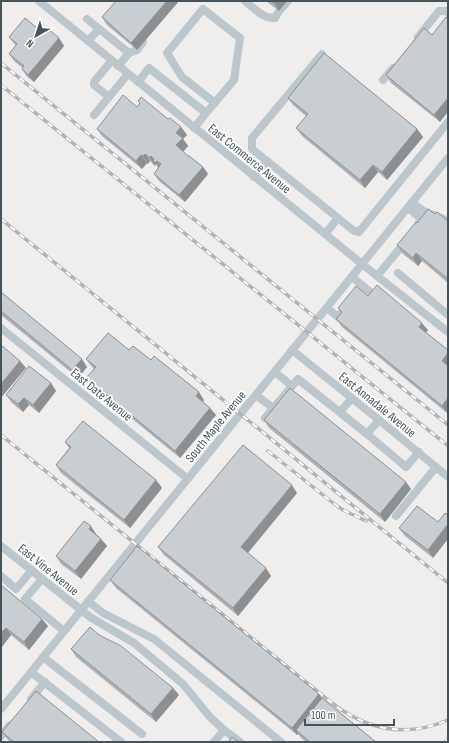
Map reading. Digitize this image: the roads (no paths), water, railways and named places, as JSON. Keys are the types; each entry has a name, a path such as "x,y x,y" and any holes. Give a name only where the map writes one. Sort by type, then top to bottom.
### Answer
{"street":[{"name":"East Commerce Avenue","path":"39,1 254,177 448,332"},
{"path":"245,1 264,16 276,18 279,11 288,1"},
{"path":"194,128 206,113 215,103 234,80 240,38 203,9 167,53 182,77 215,103"},
{"path":"411,46 439,11 446,11 448,13"},
{"path":"87,19 129,53"},
{"path":"88,41 99,29"},
{"path":"109,97 94,85 94,82 115,63 129,53 137,50 146,38"},
{"path":"322,54 252,138 252,149 354,231 359,232 448,122"},
{"path":"383,80 397,63"},
{"path":"138,82 149,68 206,113"},
{"path":"94,115 128,74"},
{"path":"440,131 448,137"},
{"name":"South Maple Avenue","path":"1,709 448,158"},
{"path":"254,177 267,161"},
{"path":"410,205 424,212 445,219 448,222"},
{"path":"377,276 416,228 420,220 410,205"},
{"path":"325,234 338,218"},
{"path":"398,273 448,315"},
{"path":"352,277 373,294"},
{"path":"327,308 338,317 364,286"},
{"name":"East Date Avenue","path":"1,328 188,479"},
{"name":"East Annadale Avenue","path":"292,350 448,477"},
{"path":"274,372 292,386"},
{"path":"265,418 298,379 406,467 419,452"},
{"path":"256,395 273,408"},
{"path":"340,412 352,398"},
{"path":"367,434 379,420"},
{"path":"396,516 436,467"},
{"name":"East Vine Avenue","path":"1,546 90,617 134,643 183,684 210,717 240,742"},
{"path":"1,576 16,589 32,570"},
{"path":"42,579 25,600 64,631"},
{"path":"88,601 103,613 154,639 281,742"},
{"path":"43,657 142,734"},
{"path":"31,672 121,742"},
{"path":"26,706 45,682"},
{"path":"1,735 16,717"},
{"path":"214,742 224,730"}],"railway":[{"path":"1,63 448,425"},
{"path":"1,85 448,446"},
{"path":"1,219 448,583"},
{"path":"1,435 345,712 359,720 373,725 402,730 432,726 448,720"},
{"path":"268,451 333,503 343,510 366,521"},
{"path":"445,742 448,738"}]}
